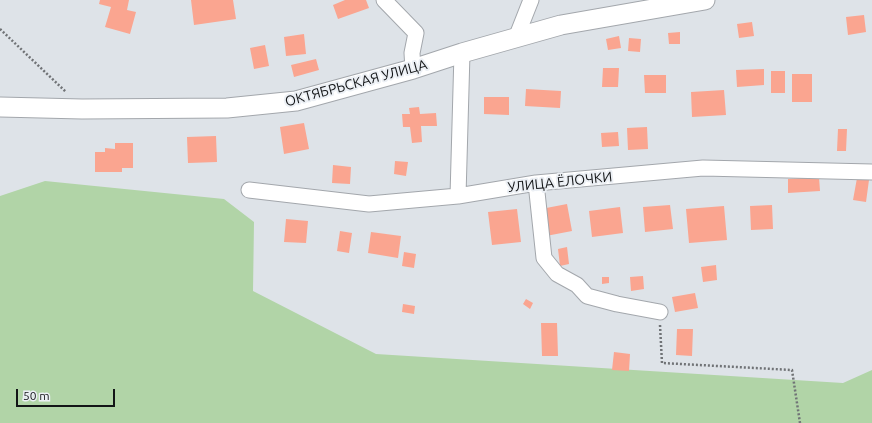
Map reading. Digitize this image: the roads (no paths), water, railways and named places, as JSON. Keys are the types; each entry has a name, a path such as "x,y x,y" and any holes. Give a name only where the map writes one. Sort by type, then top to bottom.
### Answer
{"street":[{"path":"384,0 416,33 412,53 413,69"},
{"path":"516,38 531,0"},
{"name":"ОКТЯБРЬСКАЯ УЛИЦА","path":"0,107 82,109 227,108 296,101 413,69 462,53 561,25 705,0"},
{"path":"458,196 462,53"},
{"name":"УЛИЦА ЁЛОЧКИ","path":"249,190 368,204 458,196 536,183 703,168 872,172"},
{"path":"536,183 544,258 557,274 577,285 587,296 617,304 660,312"}]}
